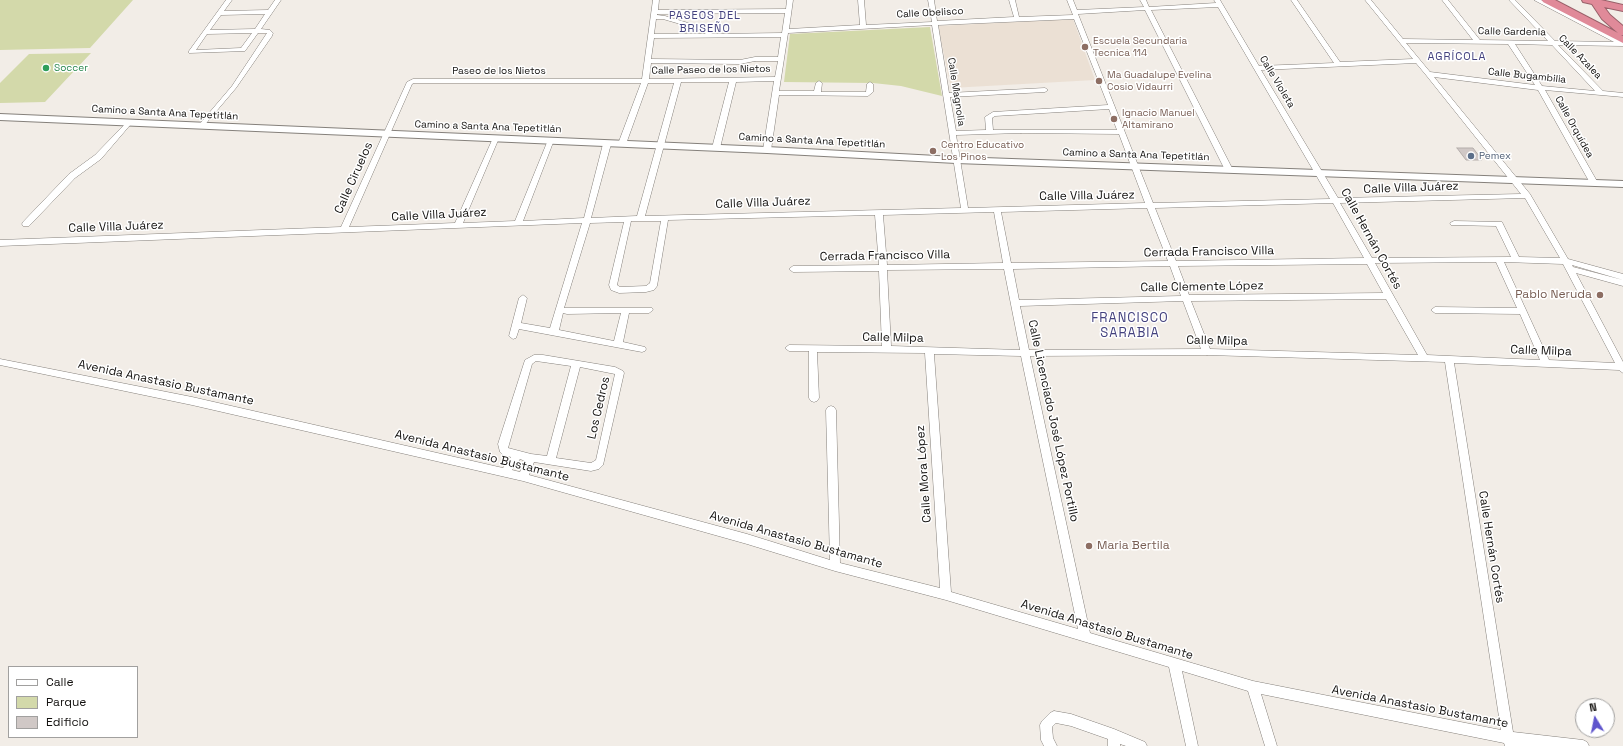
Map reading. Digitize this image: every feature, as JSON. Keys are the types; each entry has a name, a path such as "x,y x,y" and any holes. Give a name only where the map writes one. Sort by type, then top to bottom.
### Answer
{"highway":[{"path":"1547,0 1622,43"},
{"path":"1587,0 1623,8"},
{"path":"1597,5 1606,17 1623,32"}],"street":[{"path":"229,0 190,52 243,50 278,0"},
{"path":"622,144 645,81 649,61 656,0"},
{"path":"767,150 790,0"},
{"path":"861,0 863,27"},
{"name":"Calle Magnolia","path":"931,0 965,211"},
{"path":"1012,0 1017,19"},
{"path":"1070,0 1207,352"},
{"path":"1143,0 1229,170"},
{"path":"1294,0 1339,65"},
{"path":"1368,0 1527,196 1566,261 1622,368"},
{"path":"1445,0 1478,42"},
{"name":"Calle Azalea","path":"1512,0 1601,93"},
{"path":"1537,0 1622,43 1623,49"},
{"name":"Calle Obelisco","path":"652,36 785,33 1075,15 1219,2"},
{"name":"Calle Violeta","path":"1219,2 1320,174"},
{"path":"654,14 788,11"},
{"path":"219,13 269,12"},
{"path":"654,14 696,27 712,35"},
{"path":"201,126 234,87 270,36 268,31 205,32"},
{"name":"Calle Gardenia","path":"1402,41 1622,43"},
{"name":"Calle Orquídea","path":"1510,42 1540,88 1594,183"},
{"path":"649,61 740,62 755,59 781,59"},
{"path":"1258,68 1418,61"},
{"name":"Calle Bugambilia","path":"1428,74 1540,88 1623,95"},
{"path":"716,148 733,79"},
{"name":"Calle Paseo de los Nietos","path":"645,81 778,79"},
{"name":"Paseo de los Nietos","path":"386,134 410,83 416,80 645,81"},
{"path":"640,219 678,81"},
{"path":"817,94 819,83"},
{"path":"776,93 868,94 870,92 870,84"},
{"path":"946,95 1045,90"},
{"path":"990,132 988,117 993,114 1112,107"},
{"name":"Camino a Santa Ana Tepetitlán","path":"0,117 551,140 606,144 767,150 956,160 1623,184"},
{"path":"26,224 72,176 98,157 129,123"},
{"path":"952,133 1021,131 1121,132"},
{"name":"Calle Ciruelos","path":"343,231 386,134"},
{"path":"458,226 496,138"},
{"path":"518,223 551,140"},
{"path":"554,332 606,144"},
{"name":"Calle Hernán Cortés","path":"1320,174 1424,358"},
{"name":"Calle Villa Juárez","path":"0,243 343,231 586,220 879,212 1150,207 1527,196"},
{"name":"Calle Licenciado José López Portillo","path":"997,210 1025,353 1085,637"},
{"path":"879,212 887,349"},
{"path":"628,219 613,285 614,288 619,290 646,289 651,288 654,284 665,218"},
{"path":"1454,223 1499,224 1517,260"},
{"path":"1500,259 1546,363"},
{"name":"Cerrada Francisco Villa","path":"793,269 1500,259 1566,261 1623,276"},
{"path":"1570,269 1623,283"},
{"name":"Calle Clemente López","path":"1015,303 1389,296"},
{"path":"513,336 523,298"},
{"path":"560,310 649,310"},
{"path":"618,343 626,310"},
{"path":"1435,310 1522,311"},
{"path":"516,325 618,343 642,349"},
{"name":"Calle Milpa","path":"789,348 1025,353 1207,352 1424,358 1622,368"},
{"path":"812,349 814,398"},
{"name":"Calle Mora López","path":"928,351 946,595"},
{"name":"Los Cedros","path":"538,357 576,364 615,370 620,374 600,462 596,466 591,467 531,458 506,452 503,449 502,444 530,360 538,357"},
{"name":"Calle Hernán Cortés","path":"1449,359 1510,742"},
{"name":"Avenida Anastasio Bustamante","path":"0,362 200,403 523,477 747,539 835,566 946,595 1253,687 1510,742 1582,746"},
{"path":"551,460 576,364"},
{"path":"831,410 835,566"},
{"path":"505,474 517,455"},
{"path":"523,477 531,458"},
{"path":"1174,663 1192,746"},
{"path":"1253,687 1271,746"},
{"path":"1051,746 1047,740 1046,725 1054,717 1071,720 1114,740 1141,746"}],"shaded area":[{"path":"1073,19 1095,80 951,88 938,26"}],"green space":[{"path":"0,0 133,0 90,48 0,50"},
{"path":"930,27 942,96 901,86 873,83 784,82 790,34"},
{"name":"Soccer","path":"91,53 45,102 0,103 0,83 29,54"}],"building":[{"name":"Pemex","path":"1457,148 1473,148 1482,160 1466,160"}],"place":[{"name":"Escuela Secundaria Tecnica 114","path":"1085,47"},
{"name":"Soccer","path":"46,68"},
{"name":"Ma Guadalupe Evelina Cosio Vidaurri","path":"1099,81"},
{"name":"Ignacio Manuel Altamirano","path":"1114,119"},
{"name":"Centro Educativo Los Pinos","path":"933,151"},
{"name":"Pemex","path":"1471,156"},
{"name":"Pablo Neruda","path":"1600,295"},
{"name":"Maria Bertila","path":"1089,546"}],"district":[{"name":"PASEOS DEL BRISEÑO","path":"705,22"},
{"name":"AGRÍCOLA","path":"1457,57"},
{"name":"FRANCISCO SARABIA","path":"1130,326"}]}
